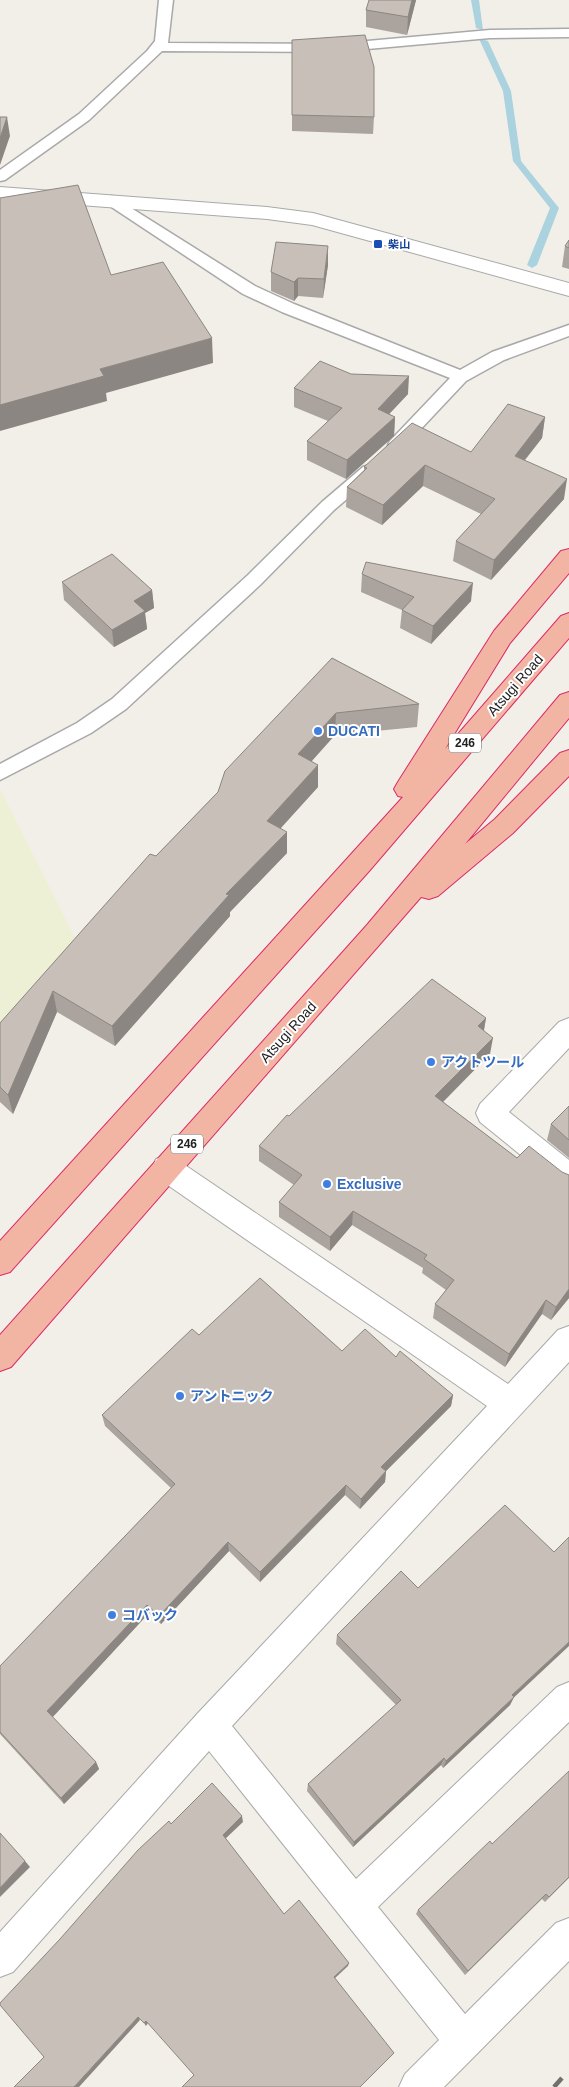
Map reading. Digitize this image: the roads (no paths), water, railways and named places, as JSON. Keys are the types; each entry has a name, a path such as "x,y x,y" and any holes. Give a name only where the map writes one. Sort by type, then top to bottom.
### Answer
{"highway":[{"path":"361,863 502,637 569,557"},
{"name":"Atsugi Road","path":"0,1262 361,863 569,622"},
{"name":"Atsugi Road","path":"0,1357 376,933 569,701"},
{"path":"376,933 504,826 569,760"}],"street":[{"path":"0,193 313,218 569,290"},
{"path":"569,1030 490,1113 569,1177"},
{"path":"166,1168 511,1404"},
{"path":"0,1959 210,1725 569,1340"},
{"path":"354,1905 569,1699"},
{"path":"210,1725 463,2041"},
{"path":"418,2087 569,1936"}],"lane":[{"path":"0,177 84,117 160,47 166,0"},
{"path":"160,47 334,48 490,34 569,33"},
{"path":"112,201 249,290 288,308 447,369 460,377"},
{"path":"0,773 56,744 119,704 254,580 328,506 390,453 460,377 498,356 569,330"}],"waterway":[{"path":"475,0 480,28"},
{"path":"484,41 507,91 517,161 555,208 532,265"}],"railway":[{"path":"554,2087 569,2070"}],"place":[{"name":"柴山","path":"378,244"},
{"name":"DUCATI","path":"318,731"},
{"name":"アクトツール","path":"431,1062"},
{"name":"Exclusive","path":"327,1184"},
{"name":"アントニック","path":"180,1396"},
{"name":"コバック","path":"112,1615"}]}
